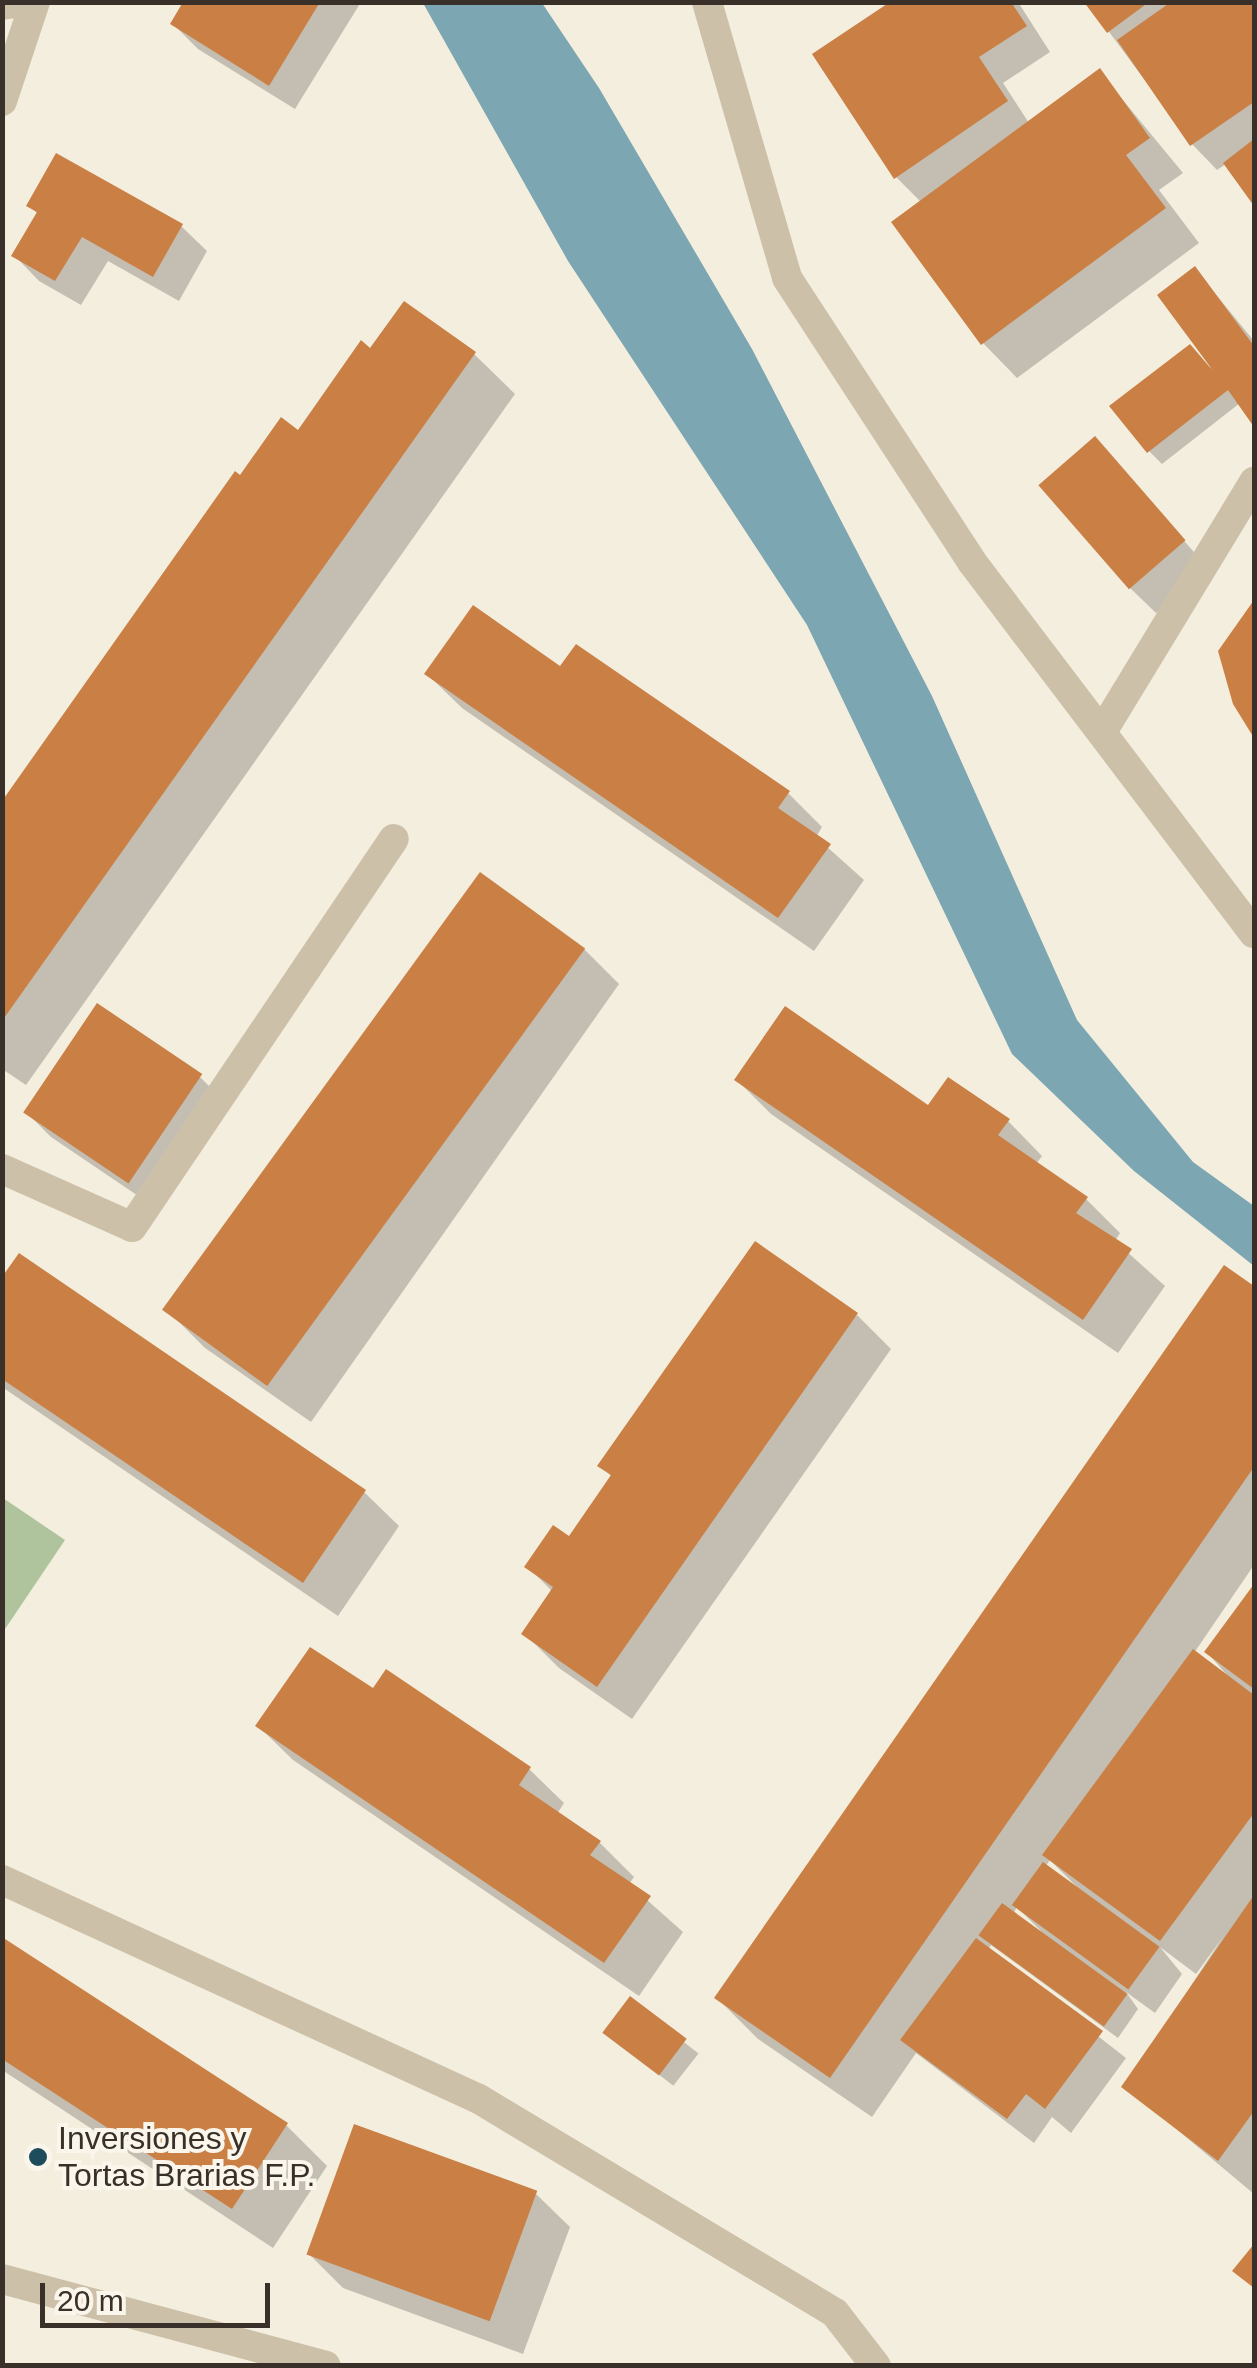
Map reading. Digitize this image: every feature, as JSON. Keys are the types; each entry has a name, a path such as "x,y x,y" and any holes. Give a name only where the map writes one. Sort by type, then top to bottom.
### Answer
{"street":[{"path":"2,5 20,2"},
{"path":"2,102 35,2"},
{"path":"707,2 787,278 972,562 1254,933"},
{"path":"1102,732 1254,482"},
{"path":"2,1169 132,1226 394,838"},
{"path":"2,1880 480,2099 835,2314 876,2366"},
{"path":"2,2279 326,2366"}],"green space":[{"path":"3,1498 65,1540 3,1632"}],"water":[{"path":"423,3 542,3 599,88 752,349 932,696 1077,1020 1193,1162 1254,1206 1254,1266 1134,1171 1012,1054 807,625 568,261"}],"building":[{"path":"183,2 320,2 269,86 170,24"},
{"path":"890,2 1011,2 1027,26 979,57 1008,101 894,179 812,54"},
{"path":"1084,2 1149,2 1107,33"},
{"path":"1171,2 1254,2 1254,102 1190,146 1117,40"},
{"path":"1100,68 1150,138 1126,155 1166,208 981,345 891,222"},
{"path":"1254,139 1254,206 1223,163"},
{"path":"56,153 183,224 153,277 82,237 55,281 11,256 37,212 26,206"},
{"path":"1195,266 1254,346 1254,427 1228,390 1147,453 1109,406 1190,344 1214,372 1157,295"},
{"path":"404,301 476,352 2,1021 2,801 235,471 240,475 281,417 298,430 361,340 370,348"},
{"path":"1095,436 1186,540 1129,589 1038,485"},
{"path":"1254,600 1254,738 1233,704 1218,651"},
{"path":"473,605 560,666 576,644 790,791 778,808 831,844 778,918 424,674"},
{"path":"480,872 585,948 267,1386 162,1310"},
{"path":"97,1003 202,1074 128,1183 23,1112"},
{"path":"785,1006 928,1105 948,1077 1010,1119 998,1135 1088,1197 1076,1213 1132,1249 1083,1320 734,1080"},
{"path":"755,1241 858,1313 597,1687 521,1634 553,1587 524,1567 553,1525 569,1536 611,1475 597,1466"},
{"path":"19,1253 366,1490 303,1583 2,1379 2,1277"},
{"path":"1224,1265 1254,1286 1254,1467 830,2078 714,1998"},
{"path":"1254,1584 1254,1689 1204,1652"},
{"path":"310,1647 373,1688 386,1669 531,1767 519,1785 601,1841 590,1855 651,1896 604,1963 255,1726"},
{"path":"1193,1649 1254,1695 1254,1813 1160,1941 1042,1855"},
{"path":"1043,1862 1159,1947 1128,1990 1012,1905"},
{"path":"1254,1895 1254,2111 1218,2161 1121,2087"},
{"path":"1002,1903 1127,1994 1104,2026 978,1935"},
{"path":"2,1937 288,2123 232,2209 2,2059"},
{"path":"976,1938 1103,2031 1045,2109 1026,2094 1007,2119 900,2040"},
{"path":"630,1996 687,2039 659,2075 602,2033"},
{"path":"354,2124 537,2191 490,2321 306,2255"},
{"path":"1254,2244 1254,2288 1232,2271"}],"place":[{"name":"Inversiones y Tortas Brarias F.P.","path":"38,2157"}]}
